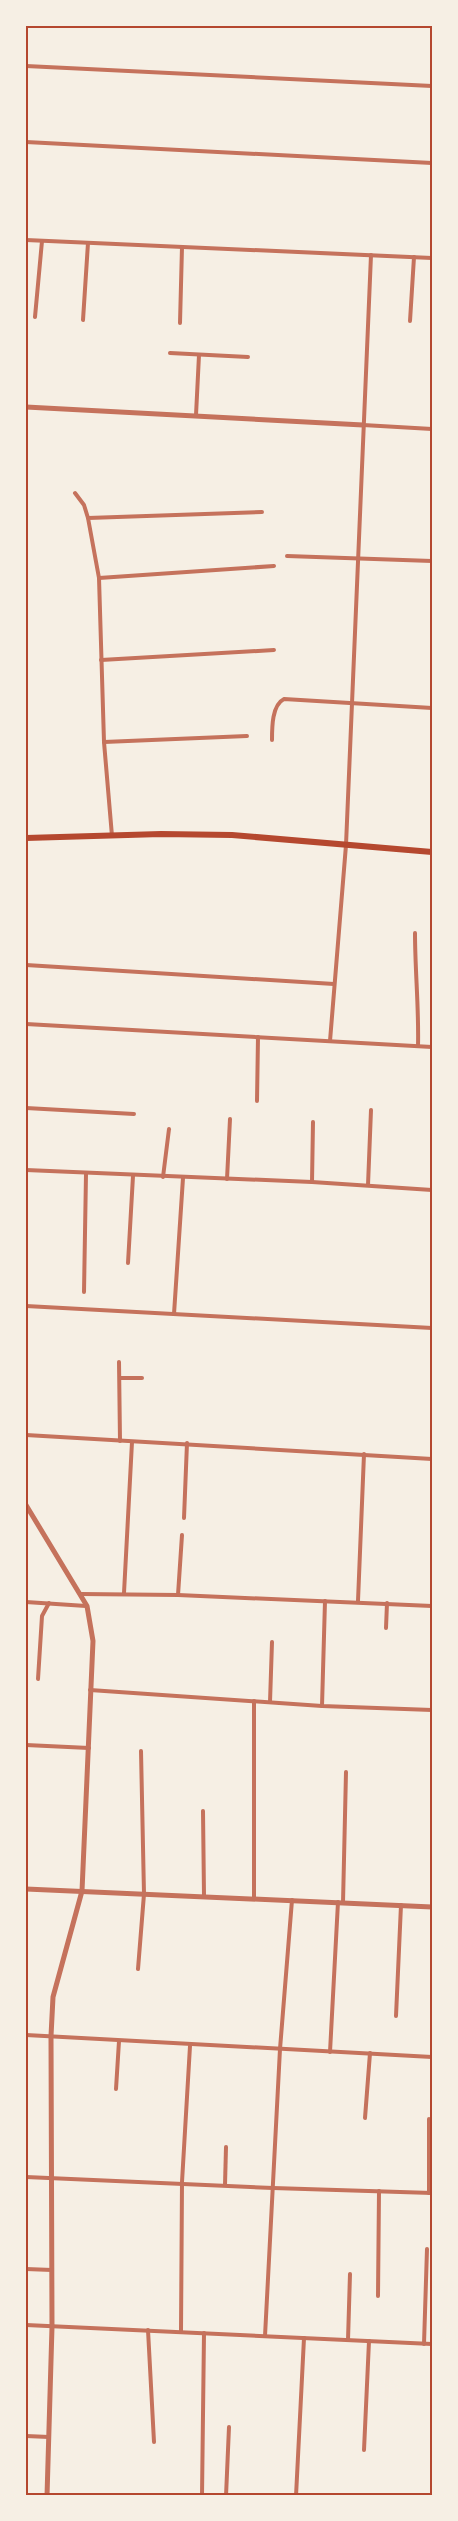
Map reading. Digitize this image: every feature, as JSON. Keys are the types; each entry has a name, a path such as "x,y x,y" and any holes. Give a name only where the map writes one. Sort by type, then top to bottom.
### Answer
{"main road":[{"path":"26,838 232,836 432,852"}],"street":[{"path":"26,66 432,86"},
{"path":"26,142 432,163"},
{"path":"26,240 432,258"},
{"path":"35,317 42,241"},
{"path":"83,320 88,243"},
{"path":"180,323 182,247"},
{"path":"330,1041 346,845 370,255"},
{"path":"410,321 414,257"},
{"path":"170,353 248,357"},
{"path":"196,415 199,355"},
{"path":"26,407 432,429"},
{"path":"75,493 84,505 88,518 99,578 104,742 112,836"},
{"path":"88,518 262,512"},
{"path":"287,556 432,561"},
{"path":"99,578 274,566"},
{"path":"101,660 274,650"},
{"path":"272,740 276,707 282,700 432,708"},
{"path":"104,742 247,736"},
{"path":"415,933 416,989 419,998 418,1046"},
{"path":"26,965 334,984"},
{"path":"26,1024 432,1047"},
{"path":"257,1101 258,1037"},
{"path":"26,1108 134,1114"},
{"path":"368,1185 371,1110"},
{"path":"227,1179 230,1119"},
{"path":"312,1182 313,1122"},
{"path":"163,1177 169,1129"},
{"path":"26,1170 312,1182 432,1190"},
{"path":"84,1292 86,1174"},
{"path":"128,1263 133,1176"},
{"path":"174,1314 183,1178"},
{"path":"26,1306 432,1328"},
{"path":"119,1362 120,1441"},
{"path":"120,1378 142,1378"},
{"path":"26,1435 432,1459"},
{"path":"124,1593 132,1442"},
{"path":"184,1518 187,1443"},
{"path":"358,1601 364,1454"},
{"path":"26,1505 81,1594 87,1606 92,1628 82,1892 53,1997 51,2036 52,2327 47,2496"},
{"path":"178,1595 182,1535"},
{"path":"81,1594 124,1593 358,1601 432,1606"},
{"path":"322,1706 325,1601"},
{"path":"26,1602 87,1606"},
{"path":"38,1679 42,1616 49,1603"},
{"path":"386,1628 387,1603"},
{"path":"270,1702 272,1642"},
{"path":"90,1690 322,1706 432,1710"},
{"path":"254,1701 254,1898"},
{"path":"26,1744 88,1748"},
{"path":"138,1969 144,1894 141,1751"},
{"path":"330,2052 346,1772"},
{"path":"202,1811 204,1896"},
{"path":"26,1889 432,1907"},
{"path":"265,2336 280,2049 292,1900"},
{"path":"396,2016 401,1905"},
{"path":"26,2036 432,2057"},
{"path":"116,2089 119,2041"},
{"path":"180,2332 182,2182 190,2046"},
{"path":"365,2118 370,2053"},
{"path":"26,2176 431,2193 429,2119"},
{"path":"225,2185 226,2146"},
{"path":"378,2296 379,2191"},
{"path":"424,2344 427,2249"},
{"path":"26,2270 52,2271"},
{"path":"348,2340 350,2274"},
{"path":"26,2325 432,2344"},
{"path":"148,2330 154,2442"},
{"path":"202,2496 204,2333"},
{"path":"296,2496 304,2338"},
{"path":"364,2450 369,2341"},
{"path":"226,2496 229,2427"},
{"path":"26,2436 49,2437"}]}
